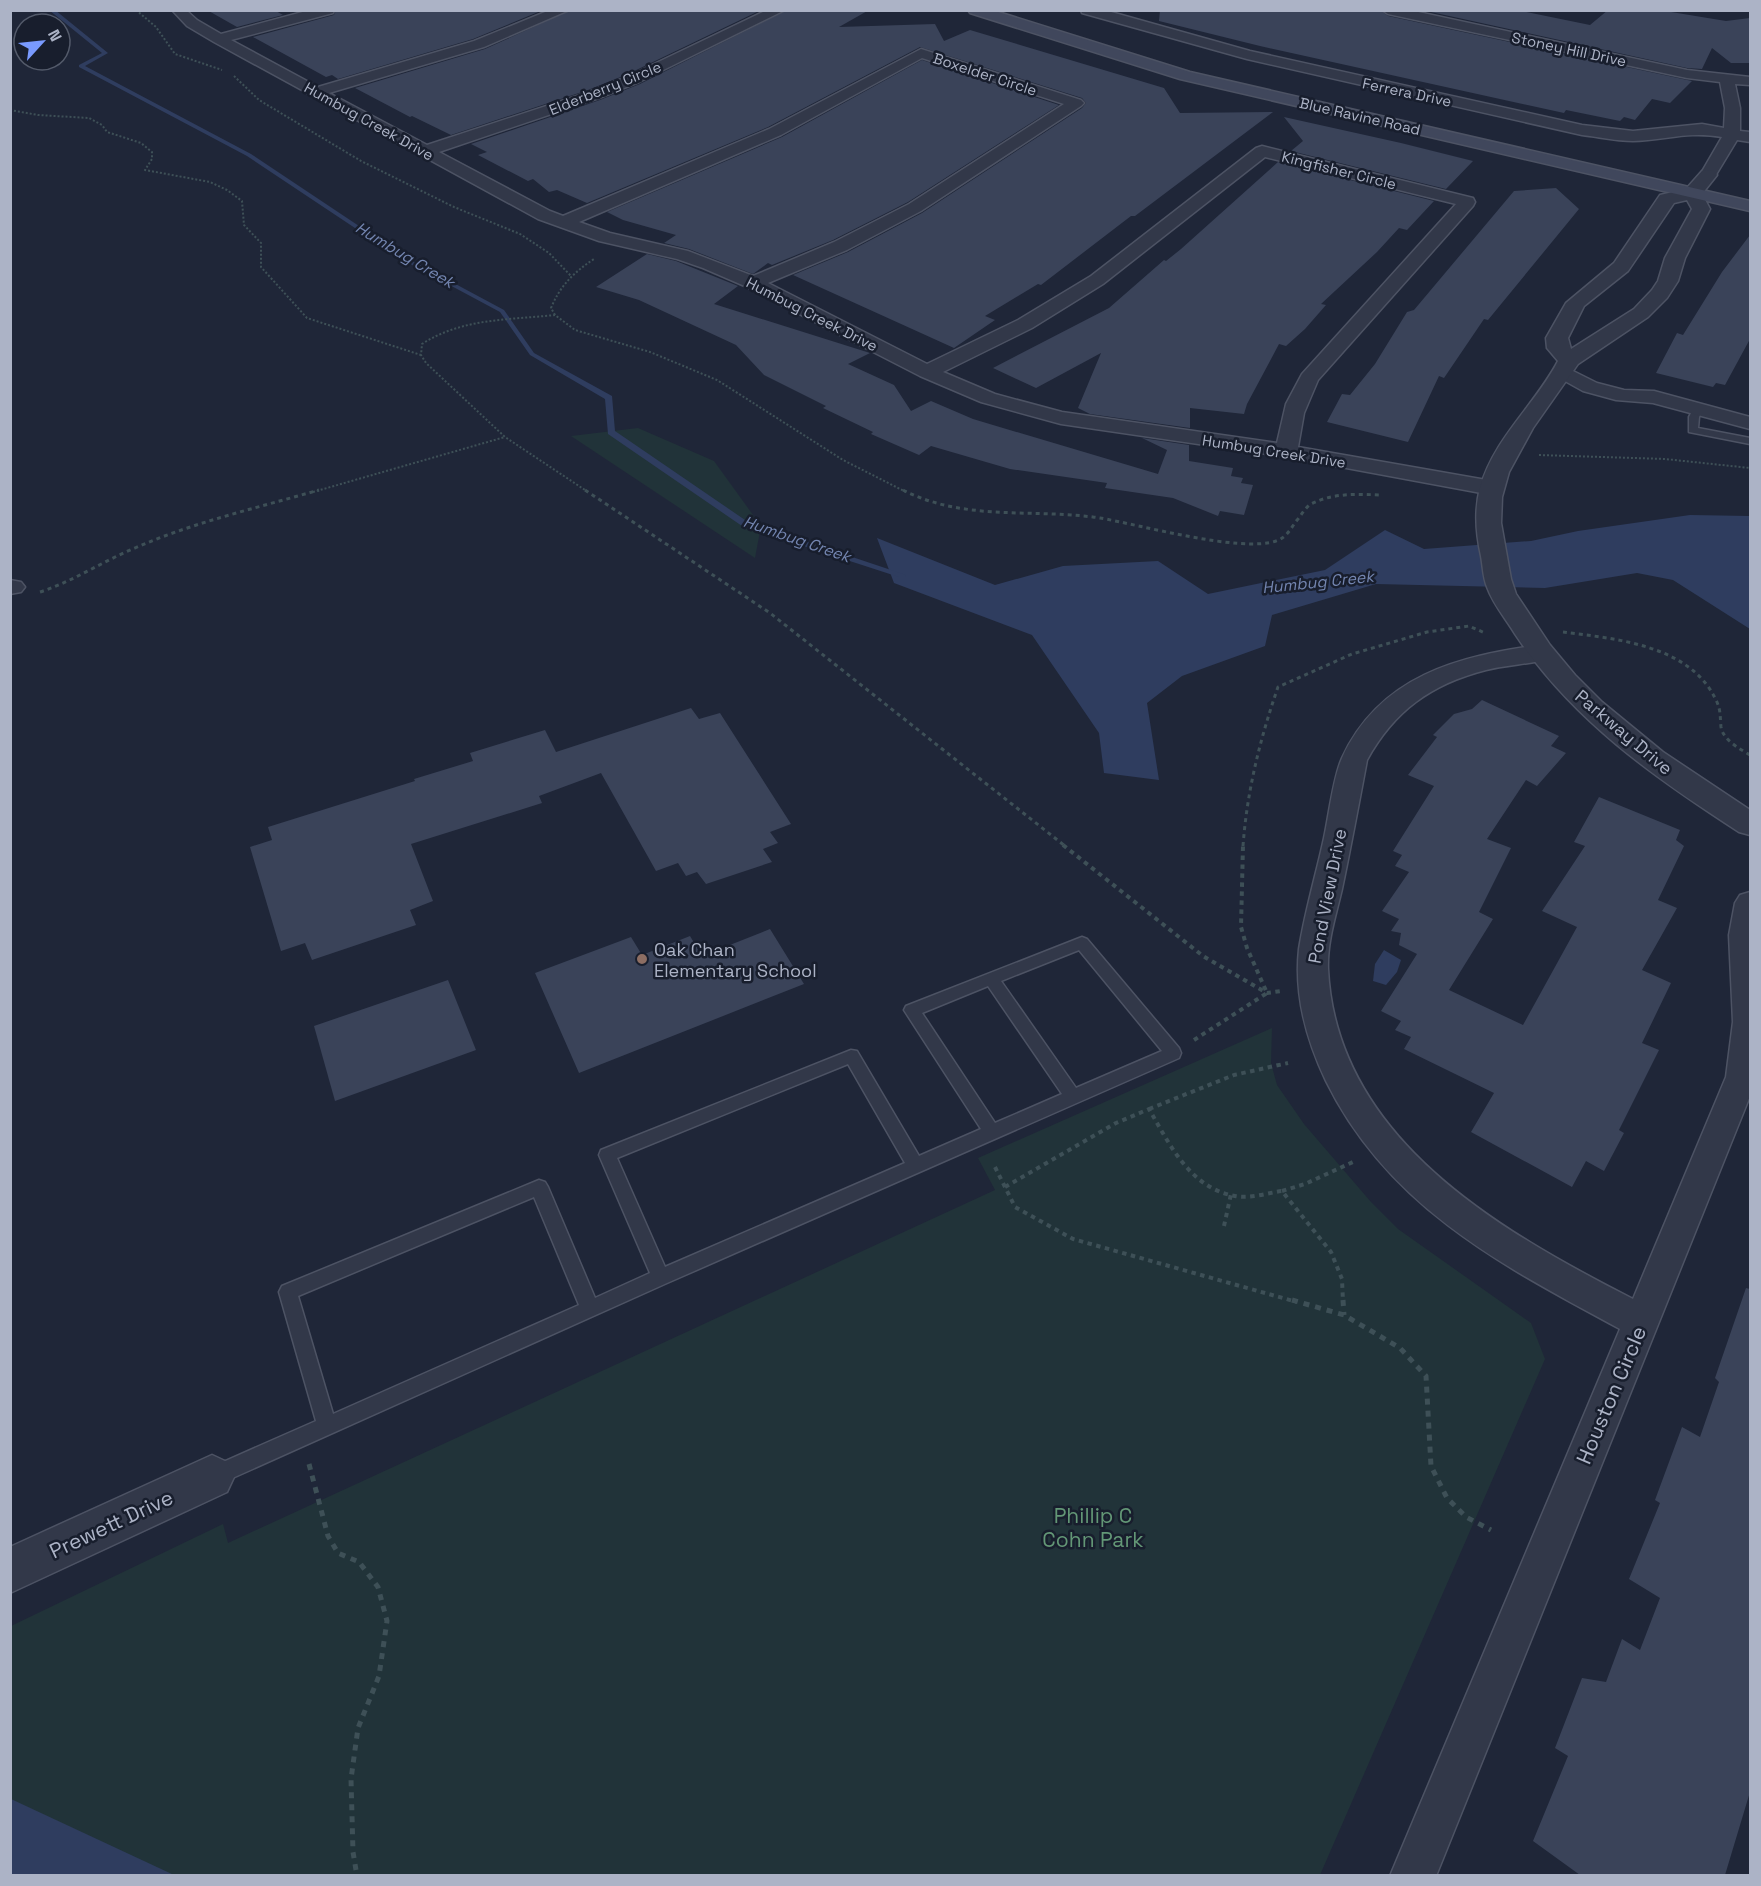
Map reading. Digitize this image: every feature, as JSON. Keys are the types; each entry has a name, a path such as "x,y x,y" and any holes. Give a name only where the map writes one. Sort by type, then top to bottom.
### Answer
{"main road":[{"name":"Blue Ravine Road","path":"975,10 1186,76 1750,206"},
{"path":"1083,17 1110,34"},
{"name":"Blue Ravine Road","path":"1143,43 1306,85"},
{"path":"1690,171 1728,180"}],"street":[{"name":"Humbug Creek Drive","path":"178,10 192,24 219,39 562,223 709,264 927,372 988,398 1061,418 1287,451 1492,488"},
{"path":"219,39 328,10"},
{"path":"316,92 479,44 563,10"},
{"name":"Elderberry Circle","path":"425,151 594,95 634,79 779,10"},
{"name":"Stoney Hill Drive","path":"1388,10 1678,72 1750,81"},
{"name":"Ferrera Drive","path":"1083,17 1582,130 1624,135 1649,135 1688,129 1750,137"},
{"name":"Boxelder Circle","path":"562,223 774,132 921,53 1076,103 930,199 891,221 753,284"},
{"path":"1727,79 1734,117 1732,134 1726,151 1692,193 1667,199 1621,267 1576,303 1557,338 1558,348 1566,366 1590,387 1623,396 1654,397 1750,427"},
{"name":"Kingfisher Circle","path":"927,372 1025,324 1087,286 1262,151 1467,202 1309,378 1297,399 1289,424 1287,451"},
{"name":"Parkway Drive","path":"1692,193 1701,209 1675,258 1668,281 1660,294 1641,314 1566,366 1499,466 1487,512 1489,540 1501,590 1548,642 1568,685 1604,720 1646,755 1695,790 1750,824"},
{"name":"Pond View Drive","path":"1548,642 1442,675 1403,697 1373,725 1354,760 1315,943 1314,987 1320,1023 1343,1081 1366,1118 1408,1169 1446,1204 1508,1250 1641,1322"},
{"name":"Houston Circle","path":"1413,1875 1742,1077 1749,1021 1743,958 1746,917 1750,903"},
{"name":"Prewett Drive","path":"10,1571 212,1477"}],"lane":[{"path":"212,1477 590,1308 1173,1053 1082,944 912,1010 992,1132"},
{"path":"991,979 1074,1098"},
{"path":"661,1277 607,1155 851,1056 916,1167"},
{"path":"327,1427 288,1292 539,1187 590,1308"}],"path":[{"path":"136,10 156,27 175,54 223,70"},
{"path":"233,75 259,100 361,161 443,202 520,234 549,253 571,276"},
{"path":"10,110 35,115 93,118 102,123 107,132 141,143 152,152 152,159 145,170 153,174 206,180 236,195 242,201 244,225 261,243 261,267 308,318 421,355 447,385 505,437 770,613 1203,956 1266,993"},
{"path":"624,242 571,276 555,298 552,308 555,315 575,330 650,352 717,380 843,460 918,498 944,505 1003,513 1098,518 1203,538 1255,544 1277,540 1290,532 1295,522 1311,503 1349,493 1381,495"},
{"path":"421,355 422,344 434,335 477,324 555,315"},
{"path":"12,587 39,592 59,586 134,548 180,530 505,437"},
{"path":"1529,453 1540,456 1665,459 1750,468"},
{"path":"1266,993 1241,932 1242,848 1251,771 1263,727 1278,687 1352,654 1427,632 1469,626 1485,633"},
{"path":"1548,642 1635,643 1673,658 1701,675 1713,694 1723,717 1721,729 1733,745 1750,755"},
{"path":"1173,1053 1266,993 1314,987"},
{"path":"1005,1187 1116,1123 1209,1082 1256,1067 1288,1063"},
{"path":"1149,1109 1184,1168 1211,1189 1237,1196 1282,1191 1305,1184 1355,1161"},
{"path":"995,1167 1015,1207 1073,1239 1344,1315 1400,1348 1426,1376 1431,1466 1447,1498 1466,1517 1491,1530"},
{"path":"1282,1191 1331,1252 1342,1279 1344,1315"},
{"path":"1224,1226 1231,1194"},
{"path":"302,1438 328,1536 338,1553 358,1562 378,1587 387,1621 379,1676 358,1728 351,1779 353,1852 357,1875"}],"green space":[{"path":"638,428 714,461 761,526 755,558 571,436"},
{"name":"Phillip C Cohn Park","path":"1272,1028 1271,1063 1277,1085 1304,1124 1371,1202 1398,1229 1531,1323 1545,1359 1320,1875 11,1876 11,1626 223,1524 228,1543 995,1190 978,1158"}],"water":[{"path":"1690,515 1750,516 1750,629 1673,580 1637,573 1545,588 1376,584 1272,615 1265,646 1182,676 1147,703 1159,780 1104,773 1099,733 1032,635 894,583 877,538 995,585 1063,566 1158,561 1208,594 1325,570 1385,530 1424,549 1531,541 1578,531"},
{"path":"1384,950 1401,960 1397,972 1386,985 1373,981 1375,964"},
{"path":"11,1799 174,1875 11,1875"}],"building":[{"path":"207,10 274,10 283,15 237,27"},
{"path":"336,10 543,10 473,39 338,79 332,75 326,77 253,37 334,15"},
{"path":"571,10 761,10 628,74 588,90 451,135 410,117 355,88 485,49"},
{"path":"787,10 869,10 839,27 935,24 944,41 970,30 1164,88 1180,113 1273,112 1041,285 1038,284 985,316 995,320 954,348 793,275 848,252 922,213 1082,108 1086,103 1082,98 920,47 768,127 587,203 557,190 549,192 533,179 528,181 478,155 487,152 471,144 640,84"},
{"path":"1160,10 1380,10 1388,16 1692,81 1670,103 1652,99 1635,120 1624,117 1620,121 1566,110 1564,113 1260,46 1159,21"},
{"path":"1422,10 1517,10 1590,25 1608,10 1659,10 1726,21 1750,18 1750,63 1731,63 1712,48 1702,69 1687,68"},
{"path":"922,60 1059,105 908,202 833,240 772,265 768,263 753,274 689,249 664,243 676,235 623,220 607,212 782,137"},
{"path":"1284,117 1473,161 1446,189 1291,151 1303,141"},
{"path":"1278,162 1434,201 1407,230 1399,228 1377,252 1321,304 1326,305 1305,329 1286,346 1279,344 1244,414 1190,408 1190,428 1090,414 1078,408 1101,353 1036,388 993,368 1109,308 1164,260 1166,261 1181,249"},
{"path":"1556,188 1579,209 1488,320 1484,319 1444,378 1439,376 1408,442 1327,422 1342,394 1350,395 1375,364 1407,312 1414,310 1514,191"},
{"path":"1750,235 1750,339 1725,385 1716,383 1713,387 1656,373 1677,333 1683,335 1722,272"},
{"path":"647,254 676,261 738,286 714,304 870,353 848,364 894,385 911,411 931,401 973,419 1158,474 1167,450 1142,438 1189,445 1189,461 1233,468 1231,476 1243,478 1241,483 1253,485 1244,515 1220,511 1218,516 1173,498 1105,488 1107,483 1010,469 931,446 919,455 871,434 873,432 823,408 826,406 764,375 736,345 639,300 596,287"},
{"path":"1482,700 1559,736 1551,746 1566,753 1537,786 1526,780 1487,839 1511,848 1479,912 1493,919 1449,990 1523,1025 1577,927 1542,911 1585,846 1574,842 1599,797 1680,830 1676,840 1684,846 1658,900 1677,908 1642,970 1671,983 1642,1043 1659,1050 1619,1130 1624,1133 1604,1171 1586,1161 1572,1187 1471,1132 1494,1093 1404,1049 1411,1037 1395,1030 1401,1021 1381,1011 1417,954 1399,945 1401,933 1391,931 1399,919 1382,911 1409,872 1395,866 1402,855 1393,851 1434,786 1408,775 1437,737 1433,735 1454,714 1472,709"},
{"path":"691,708 699,719 720,713 791,824 770,832 778,843 763,849 772,862 706,884 697,872 686,876 678,863 656,871 601,773 539,796 542,803 411,844 433,901 410,910 416,925 312,960 305,943 281,951 250,847 272,840 268,827 473,761 470,753 545,730 556,752"},
{"path":"770,929 804,984 579,1073 535,973 631,937 642,955 690,936 702,956"},
{"path":"448,980 476,1050 335,1101 314,1026"},
{"path":"1746,1288 1750,1289 1750,1792 1725,1875 1580,1875 1533,1841 1568,1756 1555,1748 1582,1678 1606,1682 1622,1639 1640,1650 1660,1598 1629,1579 1660,1503 1655,1500 1682,1427 1700,1437 1719,1382 1715,1378"}],"waterway":[{"name":"Humbug Creek","path":"51,10 105,53 81,66 249,155 405,259 502,311 532,354 609,398 611,432 745,524 902,575"}],"place":[{"name":"Oak Chan Elementary School","path":"642,959"}]}
